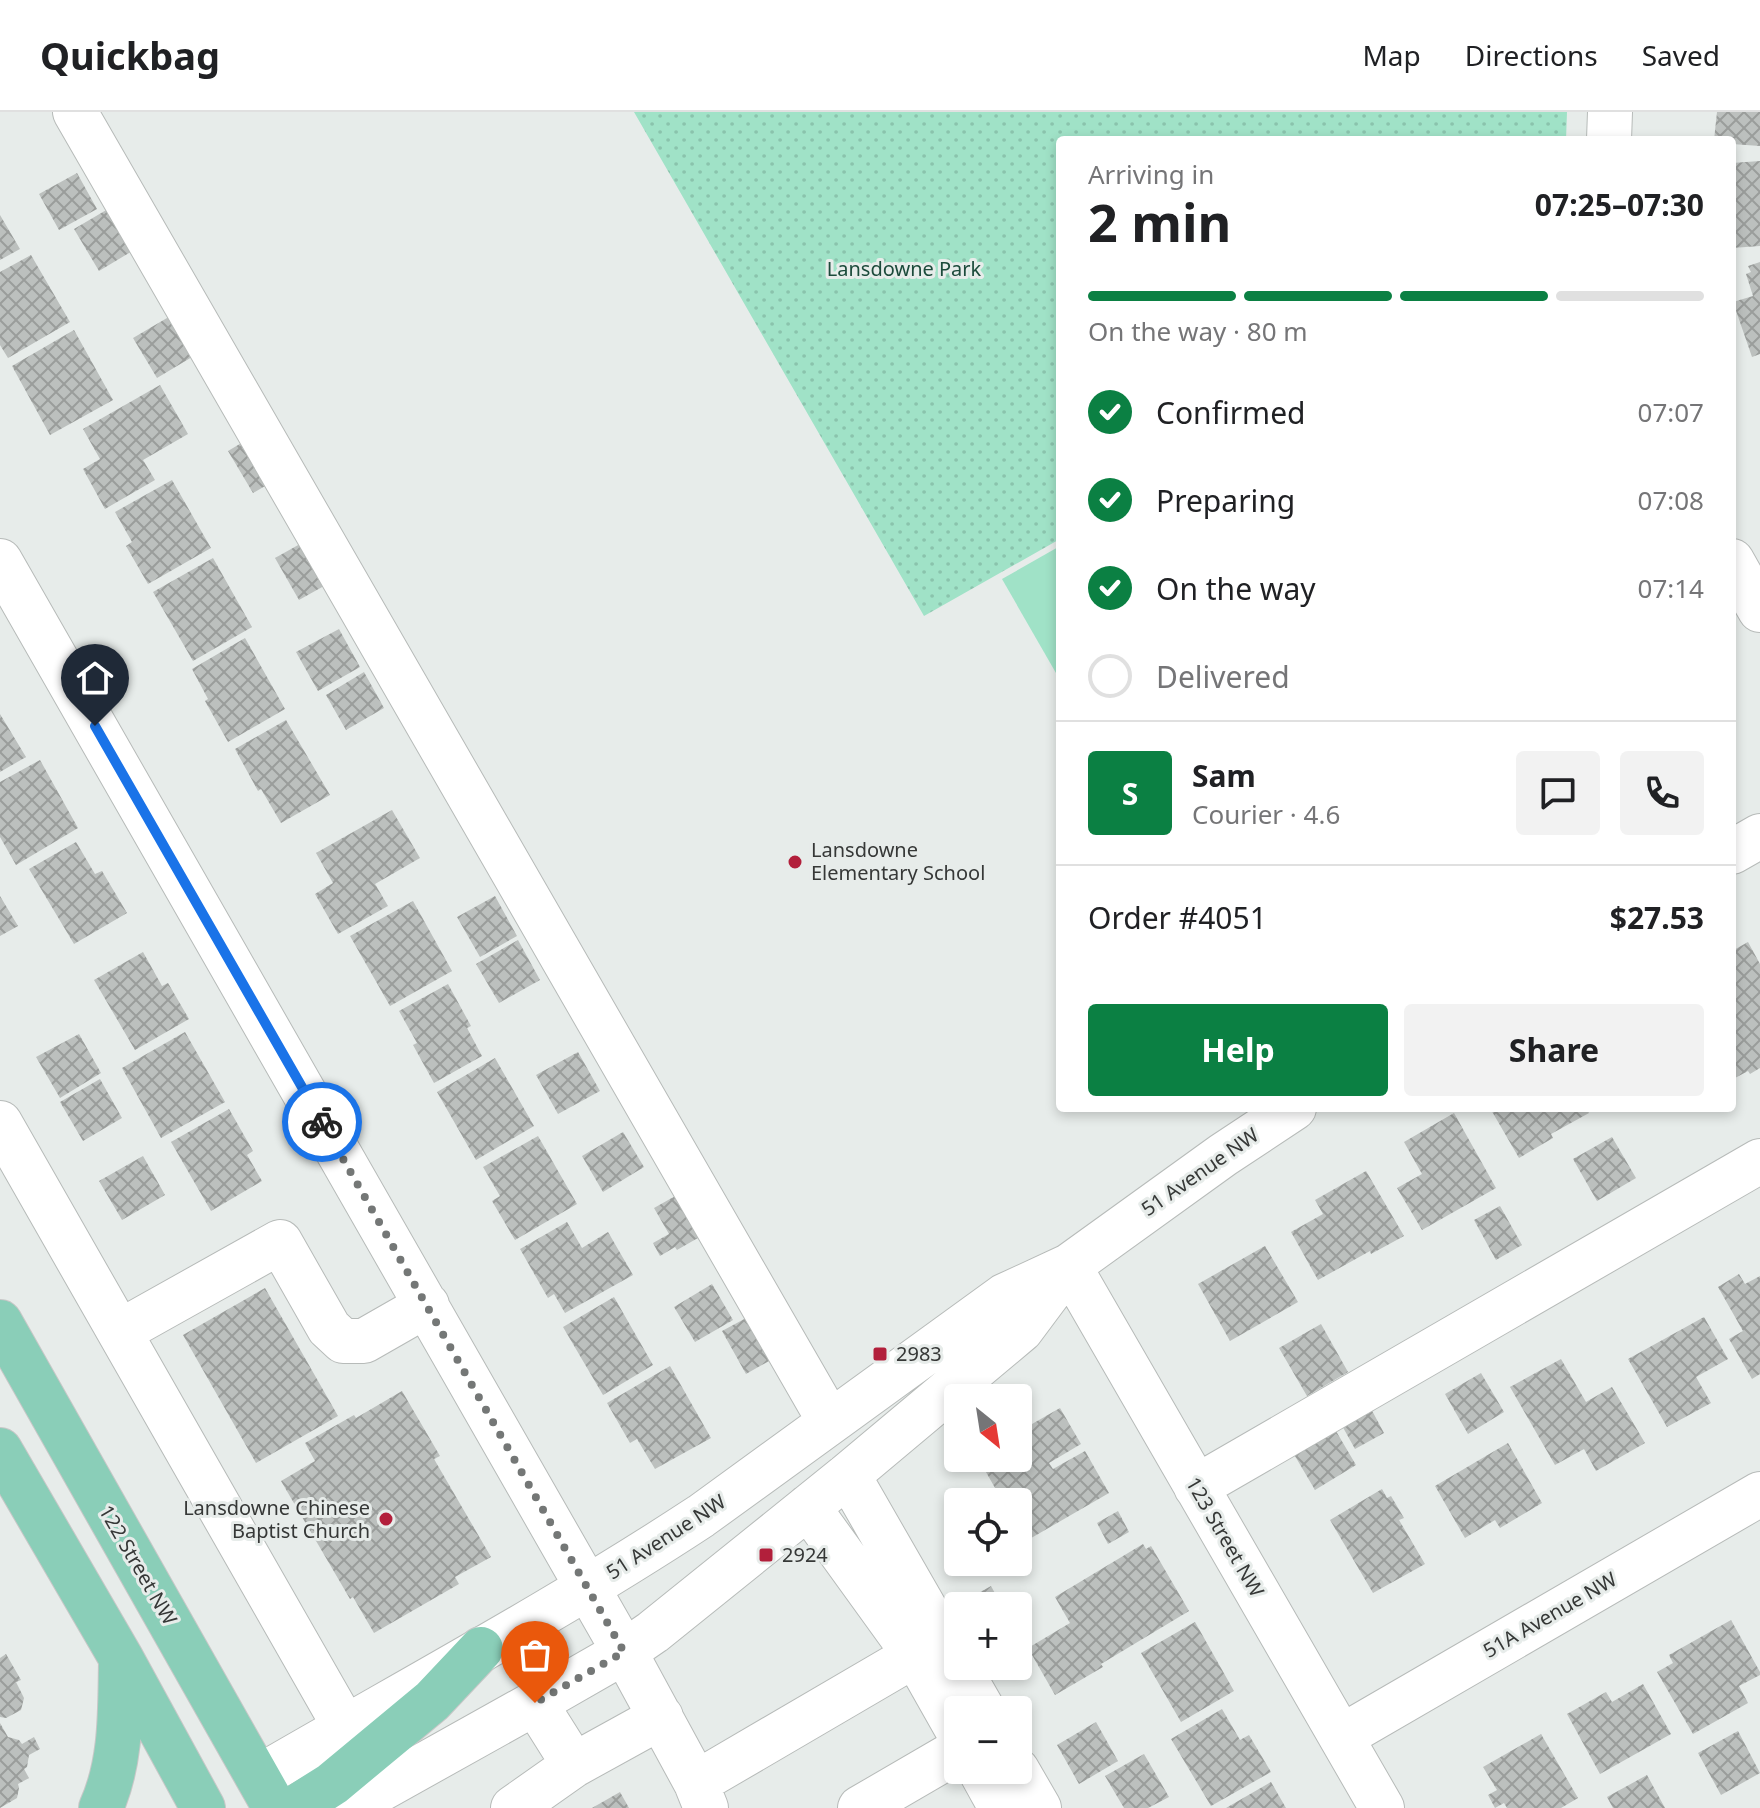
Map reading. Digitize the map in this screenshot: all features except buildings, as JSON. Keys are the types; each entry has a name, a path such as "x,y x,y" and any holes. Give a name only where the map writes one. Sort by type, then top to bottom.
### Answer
{"main road":[{"name":"122 Street NW","path":"0,1322 257,1798"},
{"path":"0,1450 205,1808"},
{"path":"294,1808 332,1784 432,1701 481,1649"},
{"path":"101,1808 107,1795 120,1735 121,1658"},
{"name":"51 Avenue NW","path":"205,1808 257,1798"}],"street":[{"path":"75,112 830,1422"},
{"path":"1609,136 1610,112"},
{"path":"0,561 588,1588 661,1717 701,1796 915,1655"},
{"path":"1736,568 1760,610"},
{"path":"1736,850 1760,836"},
{"name":"51 Avenue NW","path":"257,1798 345,1727 588,1588 701,1516 1004,1296 1069,1266 1288,1112"},
{"path":"0,1123 345,1727"},
{"path":"1196,1487 1760,1161"},
{"path":"121,1331 280,1242 329,1328 343,1341 364,1341 427,1305"},
{"name":"51 Avenue NW","path":"347,1808 624,1652 653,1632 1021,1330 1069,1266"},
{"name":"123 Street NW","path":"1069,1266 1382,1808"},
{"path":"848,1475 975,1696"},
{"name":"51A Avenue NW","path":"1341,1737 1760,1494"},
{"path":"808,1507 915,1655 944,1706"},
{"path":"535,1703 574,1765"},
{"path":"513,1808 574,1765 661,1717"},
{"path":"860,1808 944,1759"},
{"path":"988,1784 1001,1808"},
{"path":"1025,1784 1039,1808"}],"green space":[{"name":"Lansdowne Park","path":"634,112 1567,112 1566,136 1056,136 1056,541 924,616"},
{"path":"1056,548 1056,673 1002,579"}],"way so far":[{"path":"322,1122 624,1652 535,1703"}],"place":[{"name":"Lansdowne Elementary School","path":"795,862"},
{"name":"2983","path":"880,1354"},
{"name":"Lansdowne Chinese Baptist Church","path":"386,1519"},
{"name":"2924","path":"766,1555"}],"route":[{"path":"95,726 322,1122"}]}
